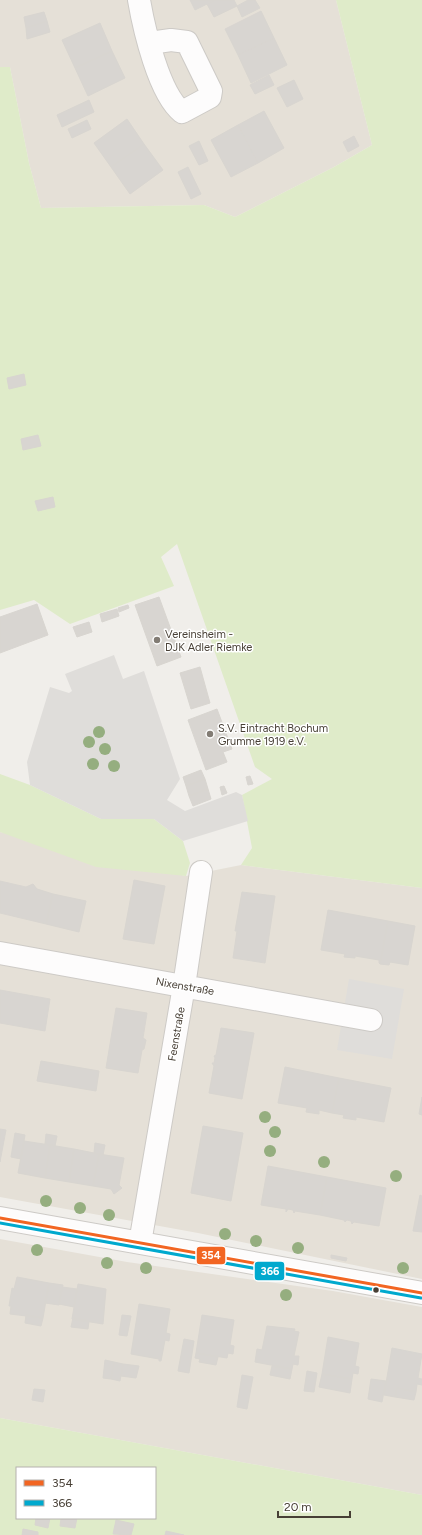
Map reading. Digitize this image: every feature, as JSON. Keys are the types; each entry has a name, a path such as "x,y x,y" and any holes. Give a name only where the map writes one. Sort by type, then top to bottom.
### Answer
{"street":[{"path":"139,0 144,27 150,43"},
{"name":"Feenstraße","path":"140,1243 184,986 201,872"},
{"name":"Nixenstraße","path":"0,953 371,1020"},
{"path":"0,1218 422,1292"}],"shaded area":[{"path":"0,0 336,0 372,145 334,167 235,217 204,205 41,208 29,163 10,67 0,67"},
{"path":"114,655 123,679 144,671 180,779 167,800 185,811 236,792 242,795 248,821 183,841 154,819 101,819 30,785 27,762 50,687 69,693 72,691 65,674"},
{"path":"0,832 186,876 241,865 422,888 422,1279 198,1233 0,1197"},
{"path":"349,979 404,989 392,1059 337,1050"},
{"path":"0,1239 127,1262 333,1291 422,1307 422,1495 0,1418"}],"green space":[{"path":"336,0 422,0 422,888 241,865 252,848 242,795 272,779 255,767 177,544 161,557 174,586 70,624 34,600 0,610 0,67 10,67 29,163 41,208 204,205 235,217 334,167 372,145"},
{"path":"0,774 30,785 101,819 154,819 183,841 190,863 186,876 96,867 0,832"},
{"path":"0,1418 422,1495 422,1535 0,1535"}],"building":[{"path":"190,0 215,0 195,10"},
{"path":"215,0 234,0 237,6 214,17 207,4"},
{"path":"248,0 255,0 260,8 242,17 237,6"},
{"path":"261,11 274,38 238,55 225,29"},
{"path":"44,12 47,21 26,28 24,17"},
{"path":"47,21 50,32 27,39 26,28"},
{"path":"100,23 112,51 75,68 62,40"},
{"path":"274,38 287,65 251,83 238,55"},
{"path":"112,51 125,78 88,96 75,68"},
{"path":"269,75 274,85 255,94 250,85"},
{"path":"294,80 303,99 287,107 277,88"},
{"path":"89,100 94,112 62,127 57,115"},
{"path":"264,111 284,148 258,163 238,125"},
{"path":"127,119 144,144 111,167 94,143"},
{"path":"87,120 91,129 72,138 68,129"},
{"path":"238,125 258,163 231,177 211,140"},
{"path":"354,136 359,146 348,152 343,142"},
{"path":"199,141 208,161 199,165 189,146"},
{"path":"144,144 163,170 130,194 111,167"},
{"path":"188,167 201,194 191,199 178,172"},
{"path":"24,374 26,385 9,389 7,378"},
{"path":"38,435 41,446 23,450 21,439"},
{"path":"53,497 55,507 38,511 35,501"},
{"path":"159,597 181,657 157,666 135,605"},
{"path":"37,604 48,635 0,653 0,617"},
{"path":"128,605 129,608 119,612 118,608"},
{"path":"117,609 119,616 102,622 100,614"},
{"path":"89,622 92,632 77,637 73,627"},
{"path":"200,667 210,703 191,709 180,673"},
{"name":"S.V. Eintracht Bochum Grumme 1919 e.V.","path":"217,709 232,749 223,752 227,762 206,770 188,720"},
{"path":"201,770 205,779 186,786 183,777"},
{"path":"250,776 253,784 248,785 246,777"},
{"path":"205,779 208,789 189,796 186,786"},
{"path":"224,786 227,793 222,795 220,787"},
{"path":"208,789 211,799 193,806 189,796"},
{"path":"134,880 165,886 154,944 123,939"},
{"path":"0,881 26,887 33,884 37,889 53,894 46,924 0,913"},
{"path":"242,892 275,896 265,963 233,958 237,931 235,931"},
{"path":"53,894 86,901 79,932 46,924"},
{"path":"328,910 388,921 380,964 379,960 355,956 355,958 344,957 345,954 321,950"},
{"path":"388,921 415,926 408,965 390,962 389,965 380,964"},
{"path":"0,990 50,999 45,1031 0,1023"},
{"path":"116,1008 147,1013 143,1038 146,1040 144,1049 142,1050 138,1073 106,1068"},
{"path":"221,1028 254,1033 242,1099 209,1093 214,1066 212,1063 214,1063 214,1056 216,1055"},
{"path":"41,1061 99,1071 96,1091 37,1081"},
{"path":"285,1067 339,1078 332,1113 319,1110 319,1114 306,1112 307,1108 278,1103"},
{"path":"339,1078 391,1088 384,1122 356,1117 356,1120 343,1118 344,1115 332,1113"},
{"path":"422,1097 422,1115 419,1114"},
{"path":"203,1126 243,1133 231,1201 191,1193"},
{"path":"0,1129 6,1130 0,1162"},
{"path":"15,1133 25,1135 21,1159 11,1157"},
{"path":"46,1134 57,1136 55,1146 45,1144"},
{"path":"24,1141 50,1145 45,1178 18,1173"},
{"path":"95,1143 105,1145 103,1155 94,1153"},
{"path":"50,1145 74,1149 69,1182 45,1178"},
{"path":"74,1149 99,1154 93,1186 69,1182"},
{"path":"99,1154 124,1158 119,1185 122,1188 114,1194 111,1189 93,1186"},
{"path":"268,1166 327,1177 320,1215 295,1211 294,1213 293,1210 288,1209 286,1212 286,1209 261,1205"},
{"path":"327,1177 386,1188 379,1226 354,1222 352,1224 351,1221 347,1220 345,1222 344,1220 320,1215"},
{"path":"420,1195 422,1196 422,1232 413,1231"},
{"path":"331,1255 347,1258 346,1261 331,1258"},
{"path":"17,1277 49,1283 43,1318 10,1314 11,1306 9,1306 12,1288 14,1289"},
{"path":"49,1283 63,1285 59,1305 45,1303"},
{"path":"78,1284 106,1289 103,1324 72,1319"},
{"path":"62,1287 77,1289 74,1307 59,1304"},
{"path":"139,1304 170,1309 166,1333 170,1334 169,1341 165,1340 161,1361 159,1361 159,1359 131,1354"},
{"path":"26,1315 43,1318 41,1326 25,1323"},
{"path":"122,1315 131,1316 127,1336 119,1335"},
{"path":"202,1315 234,1320 230,1345 234,1346 233,1354 228,1353 227,1358 196,1353"},
{"path":"73,1318 89,1321 88,1329 71,1327"},
{"path":"267,1326 295,1329 294,1331 299,1332 294,1356 299,1356 298,1365 293,1364 292,1369 255,1362 257,1349 262,1350"},
{"path":"328,1337 359,1343 355,1366 359,1367 358,1374 353,1373 352,1379 322,1374"},
{"path":"184,1339 194,1341 189,1373 178,1371"},
{"path":"392,1348 422,1354 418,1378 422,1379 422,1385 417,1384 416,1392 397,1388 395,1397 384,1395"},
{"path":"196,1353 218,1357 216,1365 199,1362 200,1359 195,1358"},
{"path":"105,1360 114,1362 111,1379 103,1378"},
{"path":"114,1362 123,1364 120,1381 111,1379"},
{"path":"123,1364 139,1366 136,1378 121,1376"},
{"path":"272,1366 292,1369 290,1379 270,1375"},
{"path":"307,1371 317,1373 314,1392 304,1391"},
{"path":"322,1374 352,1379 350,1393 319,1387"},
{"path":"242,1375 253,1377 247,1409 237,1407"},
{"path":"371,1379 386,1381 382,1402 368,1399"},
{"path":"397,1388 416,1392 414,1400 395,1397"},
{"path":"34,1389 45,1390 43,1402 32,1400"},
{"path":"36,1519 50,1519 48,1528 35,1525"},
{"path":"61,1519 77,1519 75,1528 60,1526"},
{"path":"116,1520 134,1524 131,1535 113,1534"},
{"path":"23,1529 38,1532 38,1535 22,1535"},
{"path":"166,1531 184,1535 165,1535"}],"transit line":[{"name":"354","path":"0,1218 422,1293"},
{"name":"366","path":"0,1223 421,1298"}],"place":[{"name":"Vereinsheim - DJK Adler Riemke","path":"157,640"},
{"name":"S.V. Eintracht Bochum Grumme 1919 e.V.","path":"210,734"}]}
